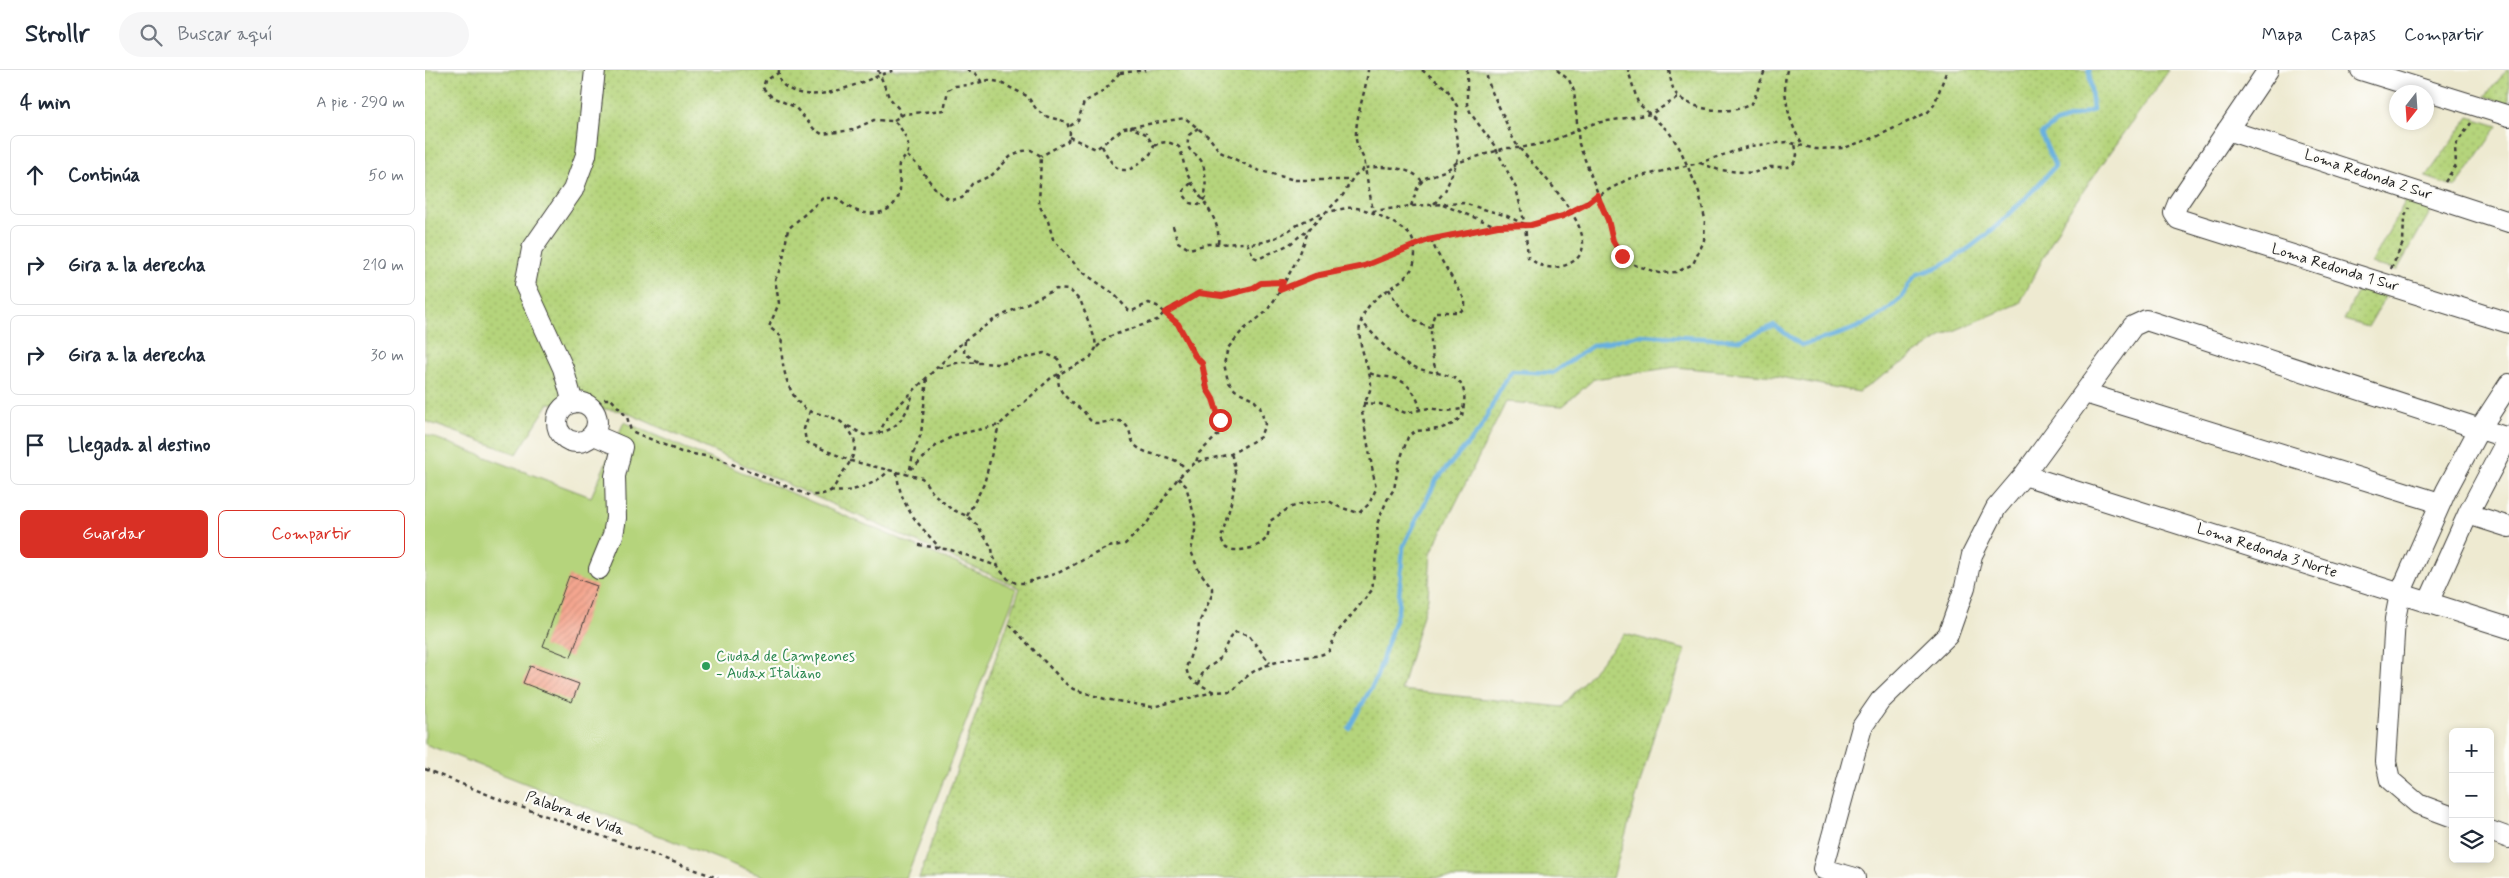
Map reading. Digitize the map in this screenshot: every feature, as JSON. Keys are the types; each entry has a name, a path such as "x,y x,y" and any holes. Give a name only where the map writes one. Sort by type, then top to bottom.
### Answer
{"street":[{"path":"573,403 563,368 525,285 532,249 573,190 586,155 595,70"},
{"path":"2227,130 2268,70"},
{"path":"2361,70 2509,116"},
{"name":"Loma Redonda 2 Sur","path":"2227,130 2509,222"},
{"name":"Loma Redonda 1 Sur","path":"2227,130 2178,203 2174,213 2178,219 2509,322"},
{"path":"1855,878 1823,869 1863,727 1880,701 1948,635 1965,587 1972,555 1996,508 2024,475 2133,326 2146,320 2508,437 2468,514 2428,603"},
{"path":"2449,816 2418,804 2390,780 2386,762 2395,619 2400,594 2441,503 2481,428 2509,384"},
{"path":"2085,393 2441,503"},
{"path":"581,402 593,410 597,418 597,427 586,441 576,443 567,440 560,433 557,424 559,414 564,407 573,403 581,402"},
{"path":"593,434 622,447 615,476 614,526 599,569"},
{"name":"Loma Redonda 3 Norte","path":"2024,475 2509,628"},
{"path":"2468,514 2509,527"},
{"path":"2494,832 2509,838"}],"path":[{"path":"878,70 889,97 898,108 900,116"},
{"path":"895,70 810,96 793,91 781,83 780,71 765,81 763,85 765,92 773,97 789,102 813,128 822,134 852,130 874,120 893,121 901,128 908,150 907,156 899,164 899,193 896,201 885,210 863,214 843,206 837,198 823,198 788,229 782,265 775,280 779,303 769,328 782,338 781,356 788,387 793,395 810,411 832,417 864,434 879,433 894,428 900,421 910,403 913,391"},
{"path":"967,70 976,74 981,81"},
{"path":"1069,126 1078,121 1084,102 1104,91 1109,82 1121,71 1147,70"},
{"path":"1231,454 1235,470 1231,494 1232,506 1221,539 1226,548 1238,551 1261,542 1267,536 1270,521 1287,509 1304,503 1329,501 1339,507 1359,513 1369,504 1377,489 1362,412 1363,403 1371,387 1360,333 1361,321 1369,306 1411,270 1415,260 1413,245 1408,234 1373,211 1365,162 1358,146 1357,133 1369,70"},
{"path":"1422,70 1447,89 1457,106 1455,129 1459,152 1445,191 1433,205"},
{"path":"1467,70 1467,104 1471,114 1497,152 1516,188 1525,225 1527,257 1539,265 1560,266 1574,259 1582,248 1582,233 1571,212 1543,172 1520,148 1492,97 1486,73"},
{"path":"1557,70 1572,85 1577,108 1579,144 1608,220 1613,241 1626,260 1659,273 1677,272 1693,264 1703,241 1705,219 1699,192 1669,132 1638,103 1628,70"},
{"path":"1669,70 1673,88 1679,97 1703,109 1730,109 1750,105 1765,70"},
{"path":"1787,70 1785,86 1787,101 1794,129 1804,147"},
{"path":"1280,290 1315,276 1364,266 1431,239 1498,226 1525,225 1544,221 1571,212 1597,195 1628,179 1699,163 1750,146 1771,142 1795,144 1816,149 1844,148 1878,136 1928,112 1934,104 1947,70"},
{"path":"893,121 900,116 944,110 949,90 955,86 970,85 981,81 999,82 1027,96 1037,110 1045,116 1067,122 1069,137 1062,145 1041,156"},
{"path":"1411,206 1418,186 1422,182 1456,164 1513,147 1520,148 1549,142 1587,125 1622,117 1651,114 1679,97"},
{"path":"2385,284 2403,244 2404,218 2456,165 2455,146 2482,108"},
{"path":"1069,137 1096,149 1129,127 1185,118 1215,143 1220,152 1273,175 1309,181 1350,180"},
{"path":"1129,127 1146,134 1154,146"},
{"path":"1197,128 1189,135 1188,146 1189,150 1202,162 1206,192 1203,203"},
{"path":"1102,146 1113,165 1127,171 1134,169 1148,157 1154,146 1161,142 1179,147 1191,182 1203,203 1213,215 1219,230 1218,243"},
{"path":"1699,163 1719,170 1753,173 1770,167 1788,167 1795,163 1797,155 1795,144"},
{"path":"907,156 925,173 938,192 951,200 962,198 972,184 992,175 1010,157 1023,150 1031,150 1041,156"},
{"path":"810,411 805,429 806,442 851,461 897,472 905,472 922,478 933,493 951,509 967,516 990,543 997,566 1008,579 1025,584 1058,574 1108,547 1125,544 1140,531 1179,478 1195,462 1199,453 1223,431 1213,399 1207,389 1202,363 1195,356 1178,324 1149,303 1132,311 1128,310 1114,294 1081,271 1053,239 1048,221 1039,205 1041,156"},
{"path":"1249,244 1254,257 1264,258 1290,244 1343,195 1350,180 1365,168 1395,168 1417,175 1422,182"},
{"path":"1191,182 1184,190 1185,199 1194,204 1199,205 1203,203"},
{"path":"1173,226 1178,242 1189,249 1218,243 1249,244 1270,242 1293,226 1321,214 1348,208 1373,211 1411,206 1463,203 1507,216 1525,225"},
{"path":"1441,204 1498,226"},
{"path":"1195,462 1231,454 1260,437 1264,417 1257,402 1231,386 1224,369 1226,355 1235,337 1266,312 1299,256 1309,228"},
{"path":"1431,239 1465,300 1465,307 1460,312 1436,312 1431,319 1435,368 1439,374"},
{"path":"905,472 937,445 955,435 999,425 1061,371 1090,358 1096,348 1108,337 1147,325 1199,293 1222,296 1253,288 1261,283 1283,282"},
{"path":"879,433 888,416 965,340 985,325 1049,291 1063,288 1070,290 1081,302 1094,332 1096,348"},
{"path":"1389,289 1397,304 1403,310 1423,325 1431,328"},
{"path":"1010,625 1065,683 1080,692 1105,699 1152,707 1214,692 1233,691 1244,677 1270,663 1318,656 1329,651 1336,634 1372,590 1379,537 1377,524 1394,489 1399,463 1408,437 1415,431 1439,429 1453,424 1462,416 1465,391 1457,380 1420,370 1401,359 1361,321"},
{"path":"965,340 964,352 974,361 984,364"},
{"path":"937,369 960,362 999,364 1044,354 1058,359 1061,371 1057,381 1060,389 1065,397 1083,411 1088,419 1094,423 1119,421 1127,426 1135,444 1145,451 1178,462 1186,470"},
{"path":"1369,373 1381,377 1392,377 1405,384 1420,402 1420,411"},
{"path":"910,469 913,454 921,434 927,378"},
{"path":"593,410 603,399 611,399 627,418 631,431 681,452 717,458 808,495 820,495 830,491 841,493 875,480 889,470"},
{"path":"1363,403 1380,404 1406,413 1436,407 1447,411 1463,410"},
{"path":"830,491 851,461 855,446 850,431 845,425"},
{"path":"967,516 984,484 999,425"},
{"path":"897,472 905,507 912,518 940,548"},
{"path":"1179,478 1186,486 1195,518 1195,531 1191,551 1198,568 1212,588 1212,595 1199,623 1198,634 1186,668 1188,676 1214,692"},
{"path":"919,545 940,548 997,566"},
{"path":"1199,684 1202,671 1221,657 1227,641 1236,632 1249,636 1270,663"},
{"name":"Palabra de Vida","path":"425,768 497,798 718,878"}],"green space":[{"path":"425,70 2169,70 2064,218 2020,303 1944,335 1859,392 1775,376 1675,367 1594,379 1563,406 1506,402 1431,553 1428,598 1401,690 1562,707 1625,634 1686,650 1653,738 1613,878 919,878 1020,588 623,411 549,403 517,454 425,421"},
{"path":"2509,70 2509,104 2485,96"},
{"path":"2469,117 2498,126 2456,187 2426,177"},
{"path":"2407,198 2433,207 2397,270 2371,264"},
{"path":"2359,288 2386,296 2368,327 2344,320"},
{"name":"Ciudad de Campeones - Audax Italiano","path":"624,422 1017,589 906,878 767,878 425,744 425,434 591,497"}],"building":[{"path":"569,576 597,586 571,657 543,646"},
{"path":"530,666 579,684 572,702 523,683"}],"waterway":[{"path":"1349,728 1376,679 1398,610 1403,547 1437,479 1479,431 1512,371 1553,373 1592,346 1639,335 1741,340 1774,325 1801,345 1853,329 1866,323 1889,309 1900,299 1918,274 1935,269 1956,257 2002,222 2055,166 2041,134 2057,122 2093,110 2089,70"}],"place":[{"name":"Ciudad de Campeones - Audax Italiano","path":"706,666"}],"route":[{"path":"1220,420 1204,381 1202,363 1195,356 1178,324 1165,313 1199,293 1222,296 1253,288 1261,283 1283,282 1280,290 1315,276 1340,269 1364,266 1428,240 1459,232 1498,226 1531,225 1563,216 1586,204 1597,195 1608,220 1613,241 1622,256"}]}
